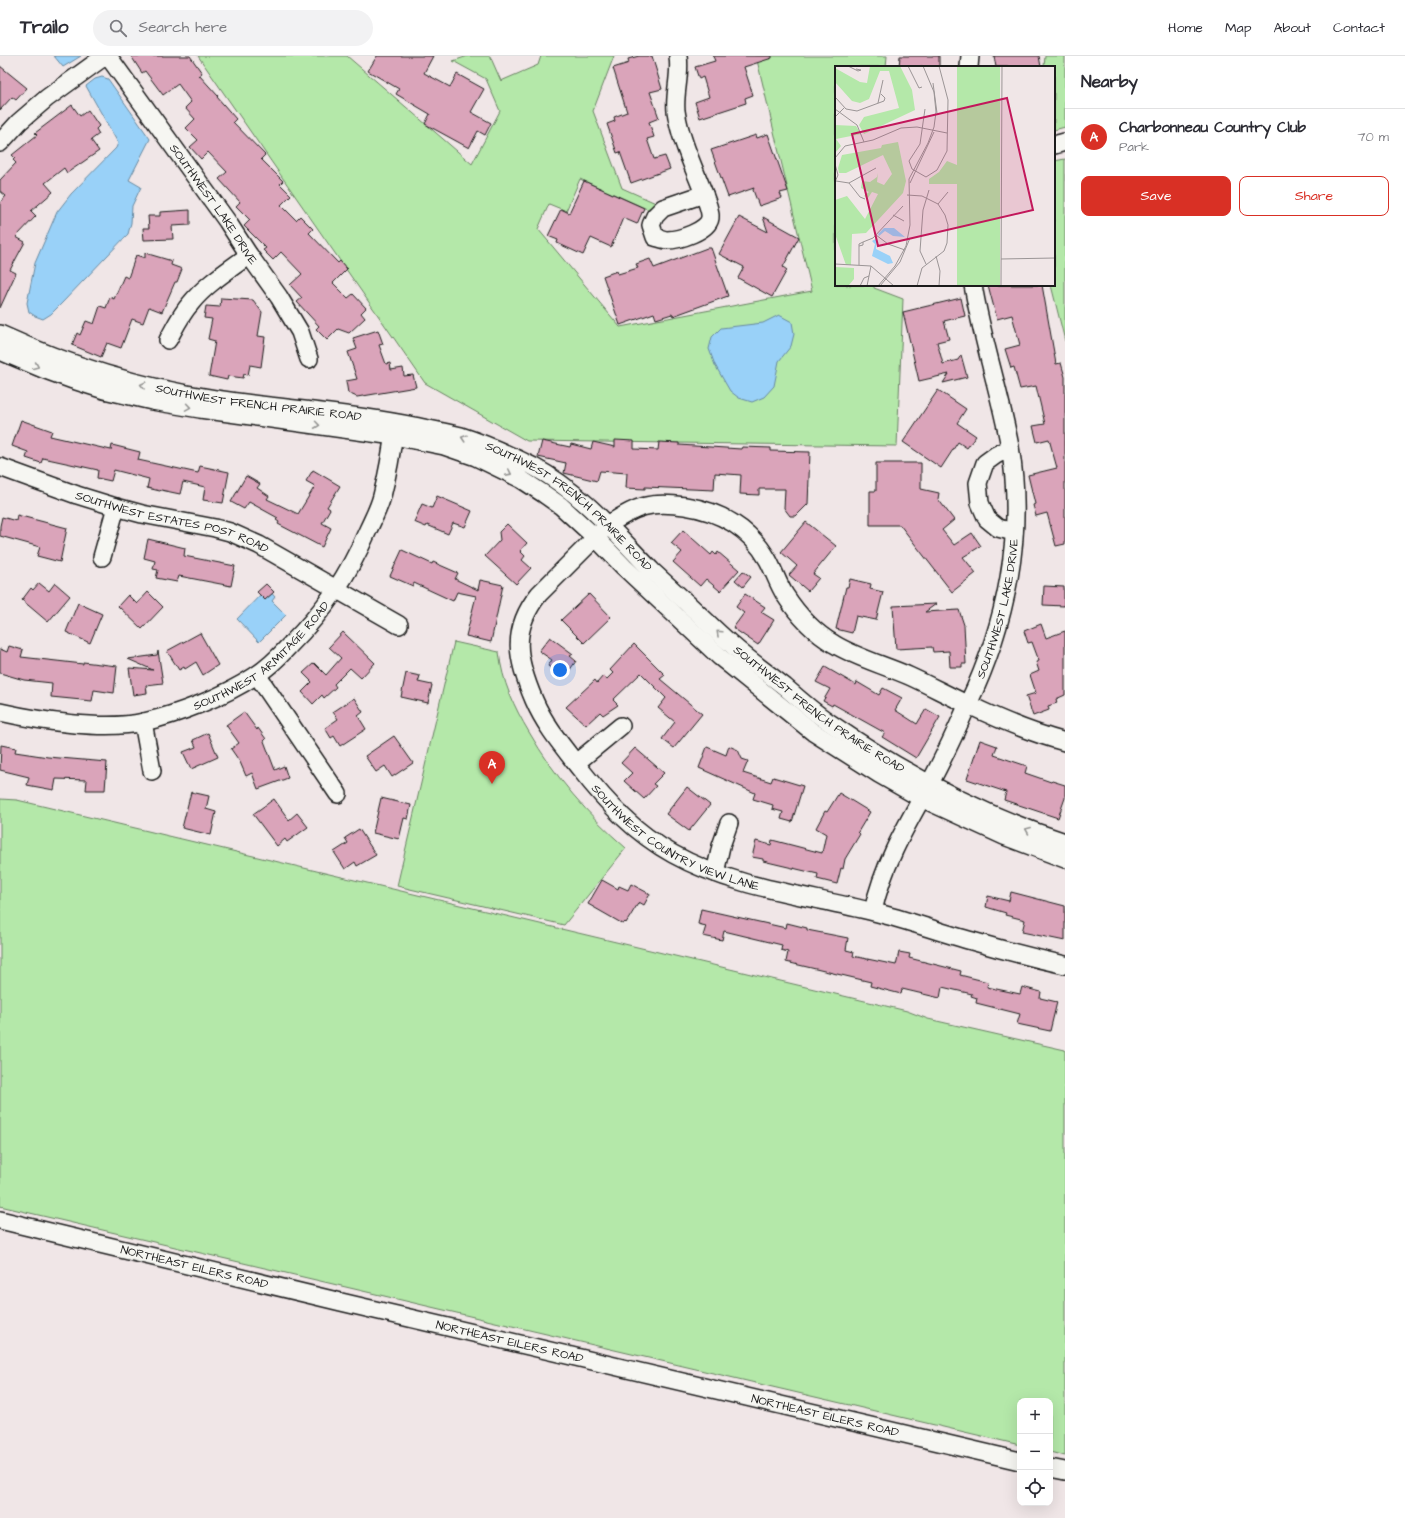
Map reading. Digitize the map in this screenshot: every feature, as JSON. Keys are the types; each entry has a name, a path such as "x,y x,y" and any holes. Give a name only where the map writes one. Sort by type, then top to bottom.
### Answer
{"street":[{"path":"0,143 19,122 47,98 105,56"},
{"name":"SOUTHWEST LAKE DRIVE","path":"108,56 279,297 300,332 309,359"},
{"path":"678,56 679,76 676,94 676,111 704,194"},
{"path":"969,66 970,56"},
{"path":"1055,145 1065,142"},
{"path":"168,340 178,321 191,302 208,285 249,255"},
{"name":"SOUTHWEST LAKE DRIVE","path":"873,911 877,891 894,848 925,791 985,669 999,625 1009,578 1014,532 1014,494 1010,448 973,286"},
{"name":"SOUTHWEST FRENCH PRAIRIE ROAD","path":"0,334 58,359 120,380 168,391 216,399 361,416 476,457 521,479 561,506 720,657 807,727 879,774 925,791 956,799 998,818 1065,842"},
{"name":"SOUTHWEST FRENCH PRAIRIE ROAD","path":"0,350 43,369 73,380 104,390 152,401 200,409 460,436 492,447 530,466 574,492 654,573 733,646 826,720 925,791 1004,836 1065,859"},
{"name":"SOUTHWEST ARMITAGE ROAD","path":"0,712 43,720 91,724 143,722 218,696 257,675 308,628 338,589 357,555 382,497 395,429"},
{"path":"1010,448 996,455 985,463 978,483 980,503 987,519 998,528 1014,532"},
{"name":"SOUTHWEST ESTATES POST ROAD","path":"0,467 77,495 116,507 142,514 230,532 259,545 399,625"},
{"name":"SOUTHWEST COUNTRY VIEW LANE","path":"1065,742 1006,722 908,675 848,652 822,636 800,616 784,594 767,560 751,537 727,519 713,512 696,508 648,504 635,509 608,525 539,594 531,604 521,625 519,637 520,661 527,685 538,709 559,743 603,798 623,818 646,837 672,854 715,873 742,882 784,893 873,911 974,942 1065,965"},
{"path":"102,557 116,507"},
{"path":"257,675 338,794"},
{"path":"143,722 152,771"},
{"path":"576,763 621,726"},
{"path":"715,873 721,846 729,823"},
{"name":"NORTHEAST EILERS ROAD","path":"0,1220 341,1302 1017,1460"},
{"path":"1053,1469 1065,1471"}],"green space":[{"path":"198,56 347,56 472,164 500,111 486,79 453,61 468,56 490,56 501,81 538,65 541,56 614,56 593,111 622,188 658,204 647,209 580,179 566,211 549,204 538,229 620,327 812,291 756,56 887,56 886,66 835,66 835,286 874,286 874,288 903,299 897,446 527,441 425,383"},
{"path":"1045,56 1065,56 1065,127 1055,130 1055,66 1044,66"},
{"path":"1065,159 1065,341 1051,286 1055,286 1055,161"},
{"path":"454,642 499,652 503,673 510,694 539,749 561,780 585,808 626,848 564,925 397,886"},
{"path":"0,799 17,800 907,1011 928,1019 1065,1050 1065,1456 1053,1453 1053,1398 1017,1398 1017,1444 0,1206"}],"water":[{"path":"54,56 81,56 63,67"},
{"path":"102,77 108,79 150,139 129,180 141,187 132,206 131,223 128,234 51,314 43,319 29,312 27,303 35,263 57,212 71,194 116,148 118,143 86,86 95,79"},
{"path":"779,315 792,322 794,334 791,346 779,361 774,386 764,397 752,402 739,398 730,391 715,365 709,349 712,337 721,328 763,323"},
{"path":"267,588 275,597 272,601 286,615 259,642 237,619"}],"building":[{"path":"131,56 190,56 202,73 199,75 236,119 233,122 265,155 261,159 283,181 280,184 291,195 281,205 296,220 300,216 313,229 309,233 338,263 340,261 347,269 333,283 348,298 353,294 366,308 361,313 365,318 349,333 338,329 327,340 316,329 319,326 297,302 302,298 290,285 302,274 281,252 273,260 263,250 266,248 244,226 250,220 236,206 240,202 219,179 227,172 208,152 201,159 190,147 198,140 186,128 195,119 185,108 191,102 178,84 163,95 145,71 142,73"},
{"path":"377,56 433,56 424,73 450,87 457,74 484,89 471,112 491,123 485,135 478,131 469,148 425,124 430,114 396,94 399,89 368,71"},
{"path":"639,56 652,56 662,89 650,92 659,118 649,122 654,137 647,139 654,159 665,156 670,169 631,183 620,152 617,153 607,124 615,121 614,117 627,112 613,68 629,63 628,59"},
{"path":"713,56 772,56 772,58 744,67 753,95 745,98 746,103 700,118 695,102 709,97 703,77 699,79 695,67 715,61"},
{"path":"900,56 939,56 939,66 899,66"},
{"path":"994,56 1039,56 1041,66 996,66"},
{"path":"0,66 27,88 16,100 12,97 0,110"},
{"path":"72,105 80,116 88,110 99,126 96,129 99,134 91,140 99,151 67,173 64,168 45,183 53,192 31,211 36,216 16,237 25,242 10,270 16,273 0,308 0,203 6,196 0,191 0,180 16,163 13,160 15,158 12,155 37,135 35,133"},
{"path":"768,134 788,191 780,193 782,198 759,206 753,190 754,188 728,197 711,150 756,135 757,138"},
{"path":"584,181 644,208 637,224 623,218 611,247 591,238 583,255 557,243 558,240 548,236 561,209 569,213"},
{"path":"190,210 190,225 172,226 173,239 144,240 143,228 149,228 148,216 160,216 160,212"},
{"path":"739,217 768,232 763,217 799,237 783,267 787,270 772,297 738,278 744,267 719,254"},
{"path":"707,248 711,248 728,296 673,316 672,314 656,319 654,313 620,325 603,276 617,271 618,274 638,268 636,264 650,259 654,268"},
{"path":"145,253 172,261 171,265 182,269 162,312 149,307 143,323 132,319 121,348 107,343 101,357 72,345 77,333 80,335 86,321 94,324 100,306 106,308 110,297 114,299 124,276 128,278 136,255 145,258"},
{"path":"988,286 1042,286 1056,364 1061,363 1065,377 1065,544 1056,546 1047,513 1036,516 1033,505 1035,504 1028,475 1057,468 1049,439 1037,442 1033,426 1045,424 1036,386 1020,389 1014,367 1011,368 1005,349 1020,345 1012,315 997,319"},
{"path":"221,298 253,300 262,312 258,336 265,337 261,367 250,365 248,375 244,374 243,378 228,376 227,380 209,376 215,341 208,339 212,319 204,318 206,306 220,307"},
{"path":"961,298 965,316 944,321 949,339 937,342 943,364 958,360 961,355 967,377 943,383 949,374 919,381 903,312"},
{"path":"378,330 383,344 379,345 386,364 390,363 391,370 403,368 404,376 413,375 416,387 357,397 348,393 346,381 357,379 348,352 357,349 353,338"},
{"path":"938,390 966,409 957,423 976,436 967,448 958,442 941,468 903,442"},
{"path":"21,420 52,431 50,436 111,450 112,445 140,452 138,460 198,473 200,466 229,472 223,503 203,500 205,487 183,482 180,494 160,491 147,488 149,479 114,470 111,481 97,478 98,470 43,458 41,463 26,458 28,452 12,446"},
{"path":"615,440 634,441 634,449 658,450 659,442 679,443 679,445 741,449 742,447 771,448 771,451 810,452 808,504 796,516 790,516 784,508 785,489 759,489 759,495 740,494 741,475 715,473 714,490 645,487 645,489 626,488 627,473 600,471 597,481 564,473 566,463 538,457 542,441 570,447 571,444 591,449 593,442 615,447"},
{"path":"876,463 921,463 921,489 939,493 938,499 954,520 942,530 954,545 972,533 981,546 963,557 976,573 952,592 900,525 870,525 870,491 876,491"},
{"path":"313,470 340,486 327,507 330,509 322,523 331,528 322,547 278,524 279,522 276,520 278,518 249,502 244,509 231,502 246,476 260,484 257,488 269,496 267,499 298,514 315,486 306,481"},
{"path":"437,496 472,511 465,527 453,523 448,534 427,525 426,527 414,522 422,504 432,508"},
{"path":"17,515 67,528 60,562 37,556 40,547 0,536 2,517 16,521"},
{"path":"806,522 836,546 813,574 819,578 808,591 789,575 797,566 781,552"},
{"path":"507,524 527,543 520,551 525,556 522,560 531,568 516,584 485,556 500,540 499,532"},
{"path":"683,530 711,555 713,552 716,555 718,552 739,570 720,591 706,579 700,586 673,562 682,552 671,543"},
{"path":"148,539 185,548 184,556 235,566 231,586 179,576 177,582 156,578 158,570 153,569 155,561 144,558"},
{"path":"402,550 432,564 433,562 458,573 455,579 478,590 480,580 503,585 491,642 466,636 476,596 457,592 453,601 414,583 413,586 390,576"},
{"path":"743,571 751,577 743,587 735,580"},
{"path":"850,579 871,584 870,589 883,592 876,620 856,616 852,633 836,629 846,587 848,587"},
{"path":"39,583 49,591 55,583 70,596 48,622 22,600 31,588 33,590"},
{"path":"266,584 274,592 265,600 257,592"},
{"path":"1044,586 1064,587 1064,606 1043,605"},
{"path":"148,592 163,607 142,629 118,606 128,595 137,604"},
{"path":"589,594 611,617 584,643 561,620"},
{"path":"745,594 765,607 761,612 774,620 758,645 733,628 744,613 736,607"},
{"path":"78,603 102,614 90,643 66,632"},
{"path":"936,604 925,612 959,610 964,625 966,664 962,664 962,667 950,667 949,651 933,652 932,647 896,649 893,606"},
{"path":"1041,624 1046,638 1065,631 1065,695 1056,699 1057,703 1048,706 1049,710 1033,716 1026,696 1036,693 1030,675 1039,671 1036,662 1039,661 1032,642 1028,643 1024,631"},
{"path":"343,632 375,663 361,678 350,668 334,684 336,687 324,698 322,695 313,704 302,692 312,682 303,673 314,663 326,675 341,658 329,647"},
{"path":"200,633 218,665 203,675 196,662 185,669 184,667 179,670 167,651"},
{"path":"550,637 573,654 570,656 576,661 564,678 548,666 552,660 539,651"},
{"path":"634,644 665,675 660,679 702,714 674,748 662,739 675,722 658,708 666,698 641,673 613,700 618,705 603,715 600,712 586,725 566,707 595,680 597,683 603,676 607,679 613,673 610,670"},
{"path":"9,646 23,650 21,657 117,666 114,693 94,690 92,701 51,697 52,683 24,680 0,673 0,649 7,652"},
{"path":"158,651 163,683 146,685 147,693 133,695 129,668 153,670 128,659 157,655"},
{"path":"825,667 856,685 857,682 879,695 883,688 902,698 895,710 917,724 926,709 940,717 916,758 882,737 885,733 833,704 832,706 823,701 830,689 816,682"},
{"path":"406,673 420,676 418,682 432,685 428,703 401,697"},
{"path":"354,698 363,712 358,716 366,729 340,746 334,736 331,738 325,728 338,719 333,712"},
{"path":"244,712 257,730 258,728 266,739 264,741 275,770 284,766 288,778 258,789 252,773 246,776 240,762 231,749 239,743 226,725"},
{"path":"208,733 218,757 191,769 183,752 196,747 193,740"},
{"path":"394,736 413,763 392,777 385,766 376,772 365,756"},
{"path":"980,740 997,746 994,755 1027,766 1025,773 1065,785 1065,798 1058,818 1004,800 1006,792 967,779"},
{"path":"1,745 16,748 15,752 48,757 107,762 105,790 86,790 87,780 56,779 54,790 27,785 29,777 0,770"},
{"path":"729,746 738,750 742,759 748,761 743,773 771,782 773,777 803,786 792,822 781,819 783,812 772,809 773,805 753,799 755,793 699,768 707,747 726,755"},
{"path":"635,748 664,773 653,784 656,786 644,799 624,781 632,773 621,763"},
{"path":"687,787 710,805 689,831 666,814"},
{"path":"191,792 209,796 206,809 216,812 211,835 182,828"},
{"path":"839,793 870,812 858,832 860,834 845,859 837,884 817,879 818,874 752,857 756,841 771,845 772,840 822,853 826,834 816,828 825,811 827,812"},
{"path":"381,798 411,805 408,819 404,818 399,839 373,833"},
{"path":"274,799 289,820 297,813 308,827 287,842 285,839 277,846 253,814"},
{"path":"359,829 376,855 357,866 355,862 345,869 334,852 348,843 345,838"},
{"path":"602,880 618,889 619,886 628,890 631,884 650,894 644,905 639,902 626,923 625,922 623,924 588,904"},
{"path":"1011,892 1065,906 1065,941 1022,932 1025,920 1005,915 1006,913 986,907 988,896 1009,901"},
{"path":"701,909 786,928 787,923 807,928 807,930 848,938 846,950 854,952 853,956 896,965 899,952 910,954 909,958 961,971 960,975 988,982 987,987 1020,994 1022,987 1041,992 1040,998 1057,1002 1050,1031 1017,1024 1020,1014 976,1003 977,998 971,996 972,994 942,987 940,998 902,989 901,994 870,986 871,982 786,962 788,952 781,950 782,945 724,931 722,940 703,936 706,926 698,924"}],"place":[{"name":"Charbonneau Country Club","path":"492,784"}]}
